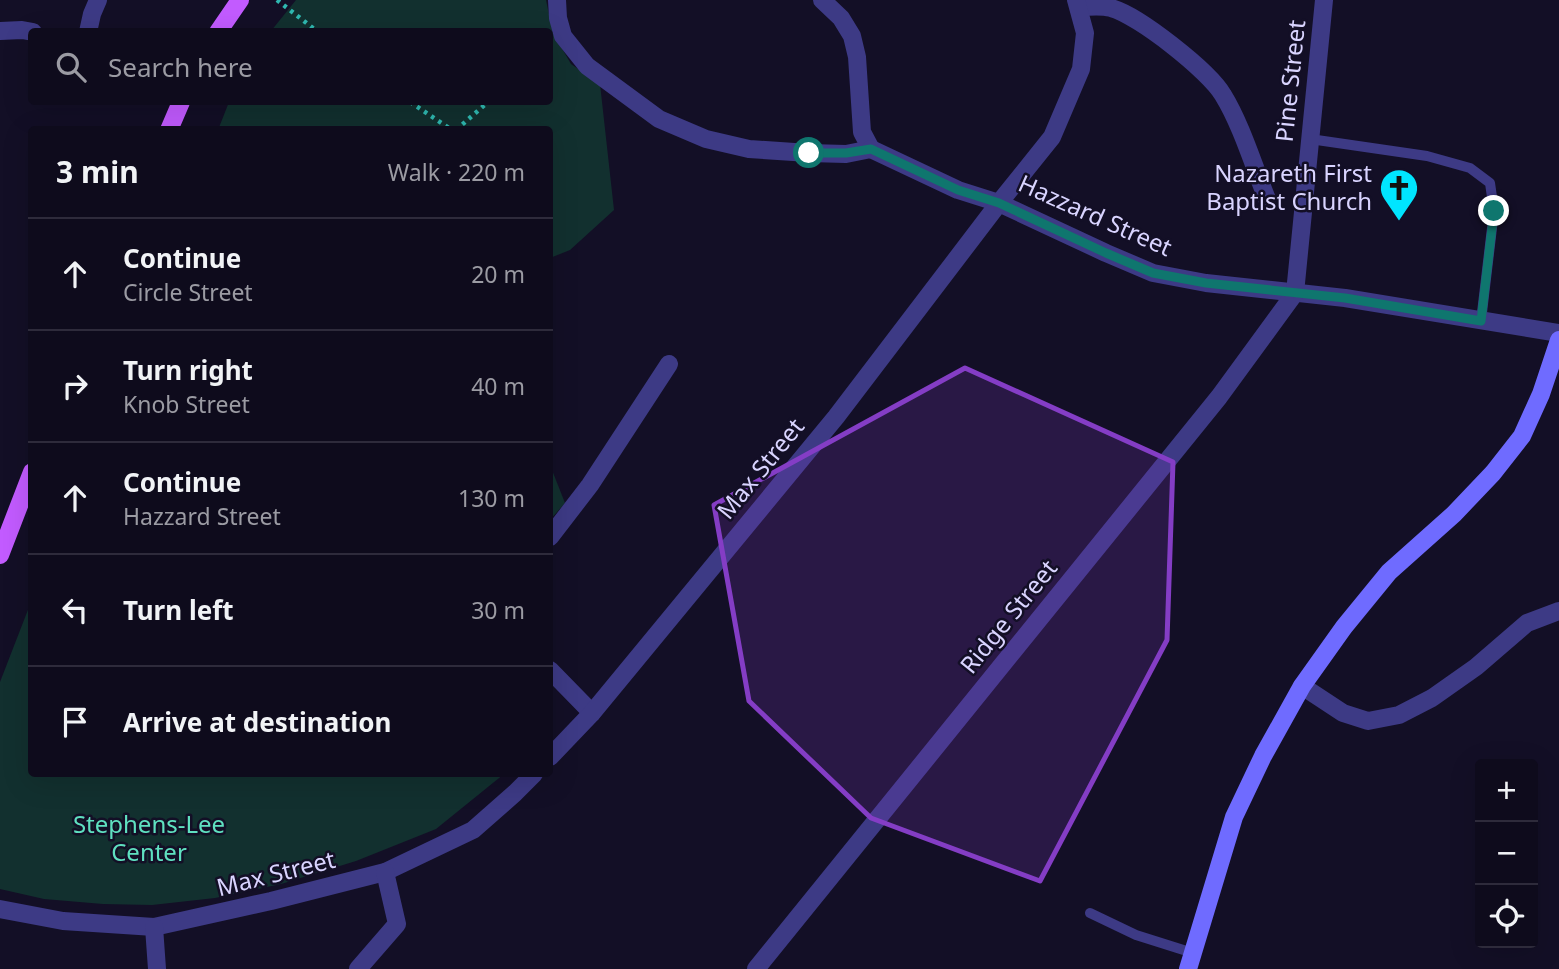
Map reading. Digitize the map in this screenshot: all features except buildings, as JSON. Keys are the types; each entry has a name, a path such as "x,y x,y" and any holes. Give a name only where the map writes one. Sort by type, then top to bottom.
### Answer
{"main road":[{"path":"221,28 240,0"},
{"path":"171,126 180,105"},
{"path":"1190,961 1234,817 1263,756 1303,686 1344,627 1389,572 1454,514 1493,473 1522,436 1541,394 1559,340"},
{"path":"0,555 28,482"}],"street":[{"path":"89,28 98,0"},
{"path":"558,0 558,18 564,36 587,66 659,119 706,139 749,149 834,153 871,149 958,190 999,203"},
{"path":"822,0 841,18 852,36 857,57 862,132 871,149"},
{"name":"Pine Street","path":"1295,293 1324,0"},
{"path":"1077,4 1110,8 1129,15 1196,65 1211,80 1225,98 1267,199"},
{"name":"Hazzard Street","path":"1077,4 1085,33 1081,69 1052,137 999,203 1153,273 1206,283 1345,298 1559,333"},
{"path":"0,31 28,31"},
{"name":"Max Street","path":"553,754 592,713 836,416 999,203"},
{"name":"Ridge Street","path":"756,969 1219,397 1295,293"},
{"path":"553,533 590,485 669,364"},
{"path":"1303,686 1343,713 1368,721 1399,715 1432,698 1476,667 1527,623 1559,611"},
{"path":"553,673 592,713"},
{"name":"Max Street","path":"0,909 63,920 154,927 271,901 385,872 473,830 531,777"},
{"path":"358,969 397,924 385,872"},
{"path":"154,927 157,969"}],"lane":[{"path":"1310,139 1427,156 1470,168 1490,183 1494,211 1481,321"},
{"path":"1090,913 1190,961"}],"path":[{"path":"277,0 313,28"},
{"path":"415,105 448,126"},
{"path":"459,126 484,105"}],"highlighted area":[{"path":"965,368 1173,462 1167,640 1040,881 871,818 749,701 714,505"}],"green space":[{"path":"296,0 546,0 552,28 273,28"},
{"path":"553,33 571,64 600,84 614,210 570,250 553,257 553,126 220,126 228,105 553,105"},
{"path":"553,473 565,503 553,517"},
{"name":"Stephens-Lee Center","path":"28,610 28,777 500,777 436,829 356,861 281,884 215,898 152,905 44,899 0,889 0,682"}],"place":[{"name":"Nazareth First Baptist Church","path":"1399,222"}],"route":[{"path":"809,153 846,153 871,149 958,190 999,203 1153,273 1206,283 1345,298 1481,321 1494,211"}]}
